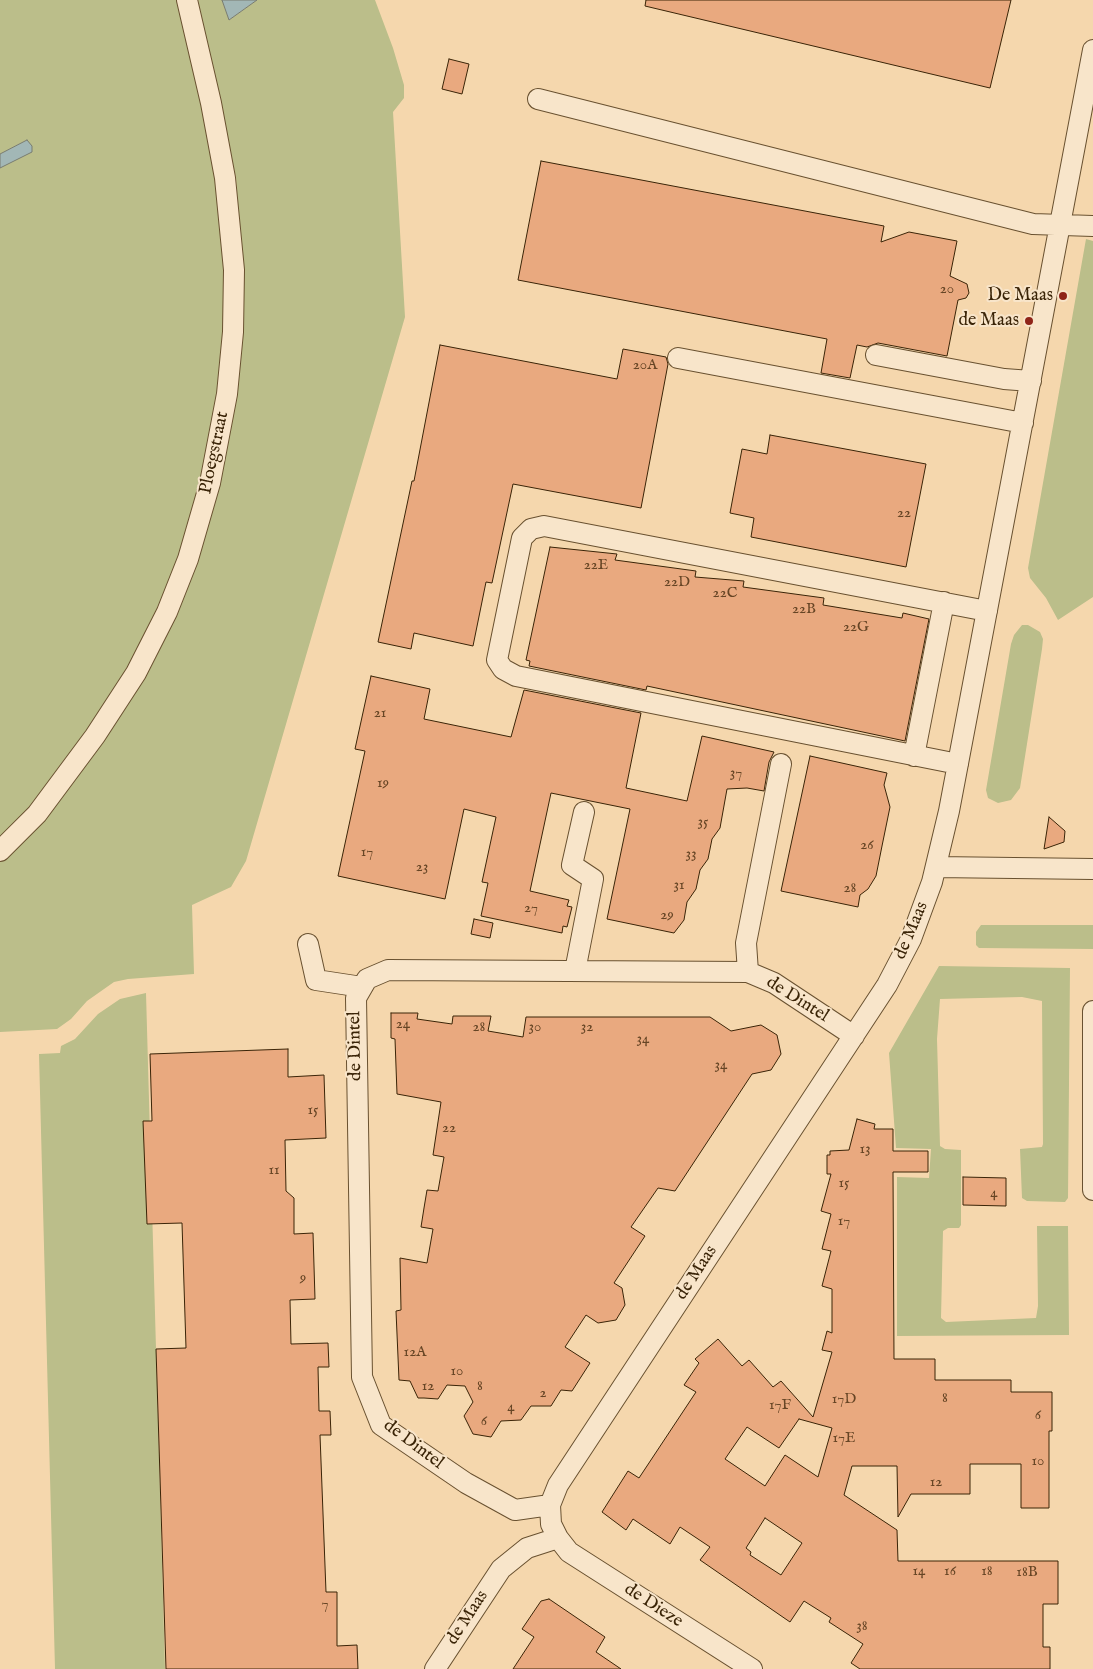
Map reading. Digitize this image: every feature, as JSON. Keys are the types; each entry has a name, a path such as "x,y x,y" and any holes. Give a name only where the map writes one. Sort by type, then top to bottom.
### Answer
{"street":[{"name":"Ploegstraat","path":"0,851 37,814 95,736 136,673 167,612 188,559 210,483 227,394 233,332 234,270 226,178 187,0"},
{"name":"de Maas","path":"550,1505 558,1485 888,985 912,940 936,867 958,764 1093,50"},
{"path":"538,99 1034,224 1093,226"},
{"path":"876,355 1004,379 1031,381"},
{"path":"678,358 1023,423"},
{"path":"958,764 516,676 503,668 497,660 522,538 531,529 544,526 987,611"},
{"path":"914,756 944,602"},
{"path":"748,972 746,943 781,764"},
{"path":"575,971 593,879 572,865 584,812"},
{"path":"936,867 1093,869"},
{"path":"308,944 316,980 362,987"},
{"name":"de Dintel","path":"550,1505 515,1510 458,1478 381,1425 362,1377 356,998 367,979 388,970 748,972 774,983 854,1036"},
{"path":"1093,1011 1093,1190"},
{"path":"550,1505 551,1524 558,1538"},
{"name":"de Maas","path":"435,1669 501,1568 527,1548 558,1538"},
{"name":"de Dieze","path":"558,1538 569,1552 752,1669"}],"green space":[{"path":"0,0 179,0 219,180 228,270 227,331 205,481 180,557 130,669 32,808 0,839 0,168 27,140 0,154"},
{"path":"198,0 222,0 229,20 257,0 375,0 393,48 404,85 404,98 393,112 405,317 246,861 231,887 192,905 194,974 128,979 114,982 87,1001 71,1019 57,1029 0,1032 0,862 44,818 103,742 145,677 174,616 242,269 236,178"},
{"path":"1086,239 1093,241 1093,597 1058,620 1046,598 1030,578 1028,568"},
{"path":"1022,625 1028,625 1040,632 1043,639 1042,649 1020,788 1011,800 998,803 988,798 986,790 1011,644 1014,635"},
{"path":"981,925 1093,925 1093,949 979,948 976,945 976,932"},
{"path":"939,966 1070,968 1068,1198 1065,1202 1027,1201 1022,1198 1020,1149 1042,1147 1043,1144 1042,1001 1022,997 940,999 937,1039 940,1146 945,1149 961,1150 961,1225 959,1228 948,1228 943,1231 941,1318 946,1322 1036,1318 1038,1306 1037,1226 1068,1226 1069,1335 897,1336 897,1177 929,1178 931,1149 896,1148 889,1053"},
{"path":"146,993 165,1669 55,1669 39,1054 60,1053 61,1046 75,1039 98,1014 120,999"}],"shaded area":[{"path":"222,0 257,0 229,20"},
{"path":"27,140 32,146 32,152 0,168 0,154"}],"building":[{"path":"646,0 1011,0 990,88 645,6"},
{"path":"449,59 469,64 462,94 442,89"},
{"path":"541,161 884,226 881,242 909,232 957,241 950,276 967,284 969,293 966,298 958,300 947,356 878,343 867,347 857,345 850,378 821,373 827,339 518,280"},
{"path":"440,345 617,379 623,349 666,357 668,364 641,508 513,484 492,583 486,582 473,646 414,633 411,649 378,642 412,481 414,481"},
{"path":"770,435 926,464 906,567 751,537 754,518 730,513 742,449 767,454"},
{"path":"550,547 617,554 615,560 696,571 695,577 744,581 743,587 824,598 823,605 902,618 903,613 929,619 905,741 647,686 646,690 529,666 530,661 526,660"},
{"path":"371,676 430,689 424,719 511,737 524,690 641,713 626,788 687,801 702,736 774,752 769,762 764,791 747,788 727,789 720,828 712,839 708,859 700,870 696,889 687,902 684,920 674,933 607,919 630,809 551,793 530,891 569,900 567,906 572,907 567,927 563,926 562,933 481,916 488,883 482,882 496,817 464,809 445,899 338,876 365,751 355,749"},
{"path":"810,756 887,773 884,785 890,807 876,876 868,889 860,895 858,907 781,891"},
{"path":"1049,817 1065,831 1064,842 1044,849"},
{"path":"474,919 493,923 490,938 471,934"},
{"path":"391,1013 418,1013 417,1019 452,1024 453,1016 491,1016 488,1031 523,1037 526,1017 710,1017 731,1031 761,1025 777,1035 781,1054 771,1070 752,1074 675,1191 658,1188 631,1227 645,1236 614,1283 622,1288 625,1305 616,1320 598,1323 586,1315 565,1347 590,1363 572,1391 561,1390 551,1406 531,1406 521,1420 501,1421 491,1437 473,1434 464,1416 473,1402 465,1386 447,1385 438,1399 418,1398 410,1381 399,1380 396,1311 401,1310 400,1258 427,1263 433,1229 421,1227 424,1208 427,1190 438,1191 444,1157 433,1155 441,1102 397,1094 395,1039 391,1038"},
{"path":"288,1049 288,1077 324,1075 326,1138 285,1140 286,1191 294,1198 294,1234 313,1233 315,1299 290,1300 291,1344 328,1343 329,1367 318,1367 319,1411 330,1411 331,1435 320,1435 326,1592 337,1592 337,1646 357,1645 358,1669 166,1669 156,1349 186,1348 182,1223 147,1224 143,1121 152,1121 150,1054"},
{"path":"857,1119 875,1124 874,1129 893,1129 893,1151 928,1151 928,1172 893,1172 894,1359 935,1359 935,1380 1011,1380 1011,1392 1052,1392 1052,1431 1049,1431 1049,1508 1021,1508 1021,1464 970,1464 970,1494 911,1494 898,1517 897,1466 852,1466 844,1495 897,1530 898,1561 1058,1561 1058,1604 1043,1604 1043,1647 1050,1647 1050,1669 860,1669 851,1663 863,1644 829,1622 831,1618 804,1601 790,1622 700,1560 710,1547 680,1527 670,1544 633,1519 626,1530 602,1512 628,1471 639,1478 696,1392 684,1385 699,1363 695,1359 718,1339 742,1366 749,1360 773,1387 781,1381 813,1417 832,1352 822,1350 827,1331 832,1333 832,1289 822,1286 831,1251 822,1249 831,1214 821,1211 831,1174 827,1174 827,1155 830,1155 830,1151 849,1150","holes":["799,1419 832,1428 818,1477 785,1455 765,1486 725,1459 747,1427 779,1448","765,1518 802,1543 781,1575 750,1555 751,1552 746,1548"]},
{"path":"963,1177 1006,1178 1006,1206 963,1205"},
{"path":"549,1599 605,1637 596,1652 621,1669 513,1669 534,1637 522,1629 541,1601"}],"place":[{"name":"De Maas","path":"1063,296"},
{"name":"de Maas","path":"1029,321"}]}
